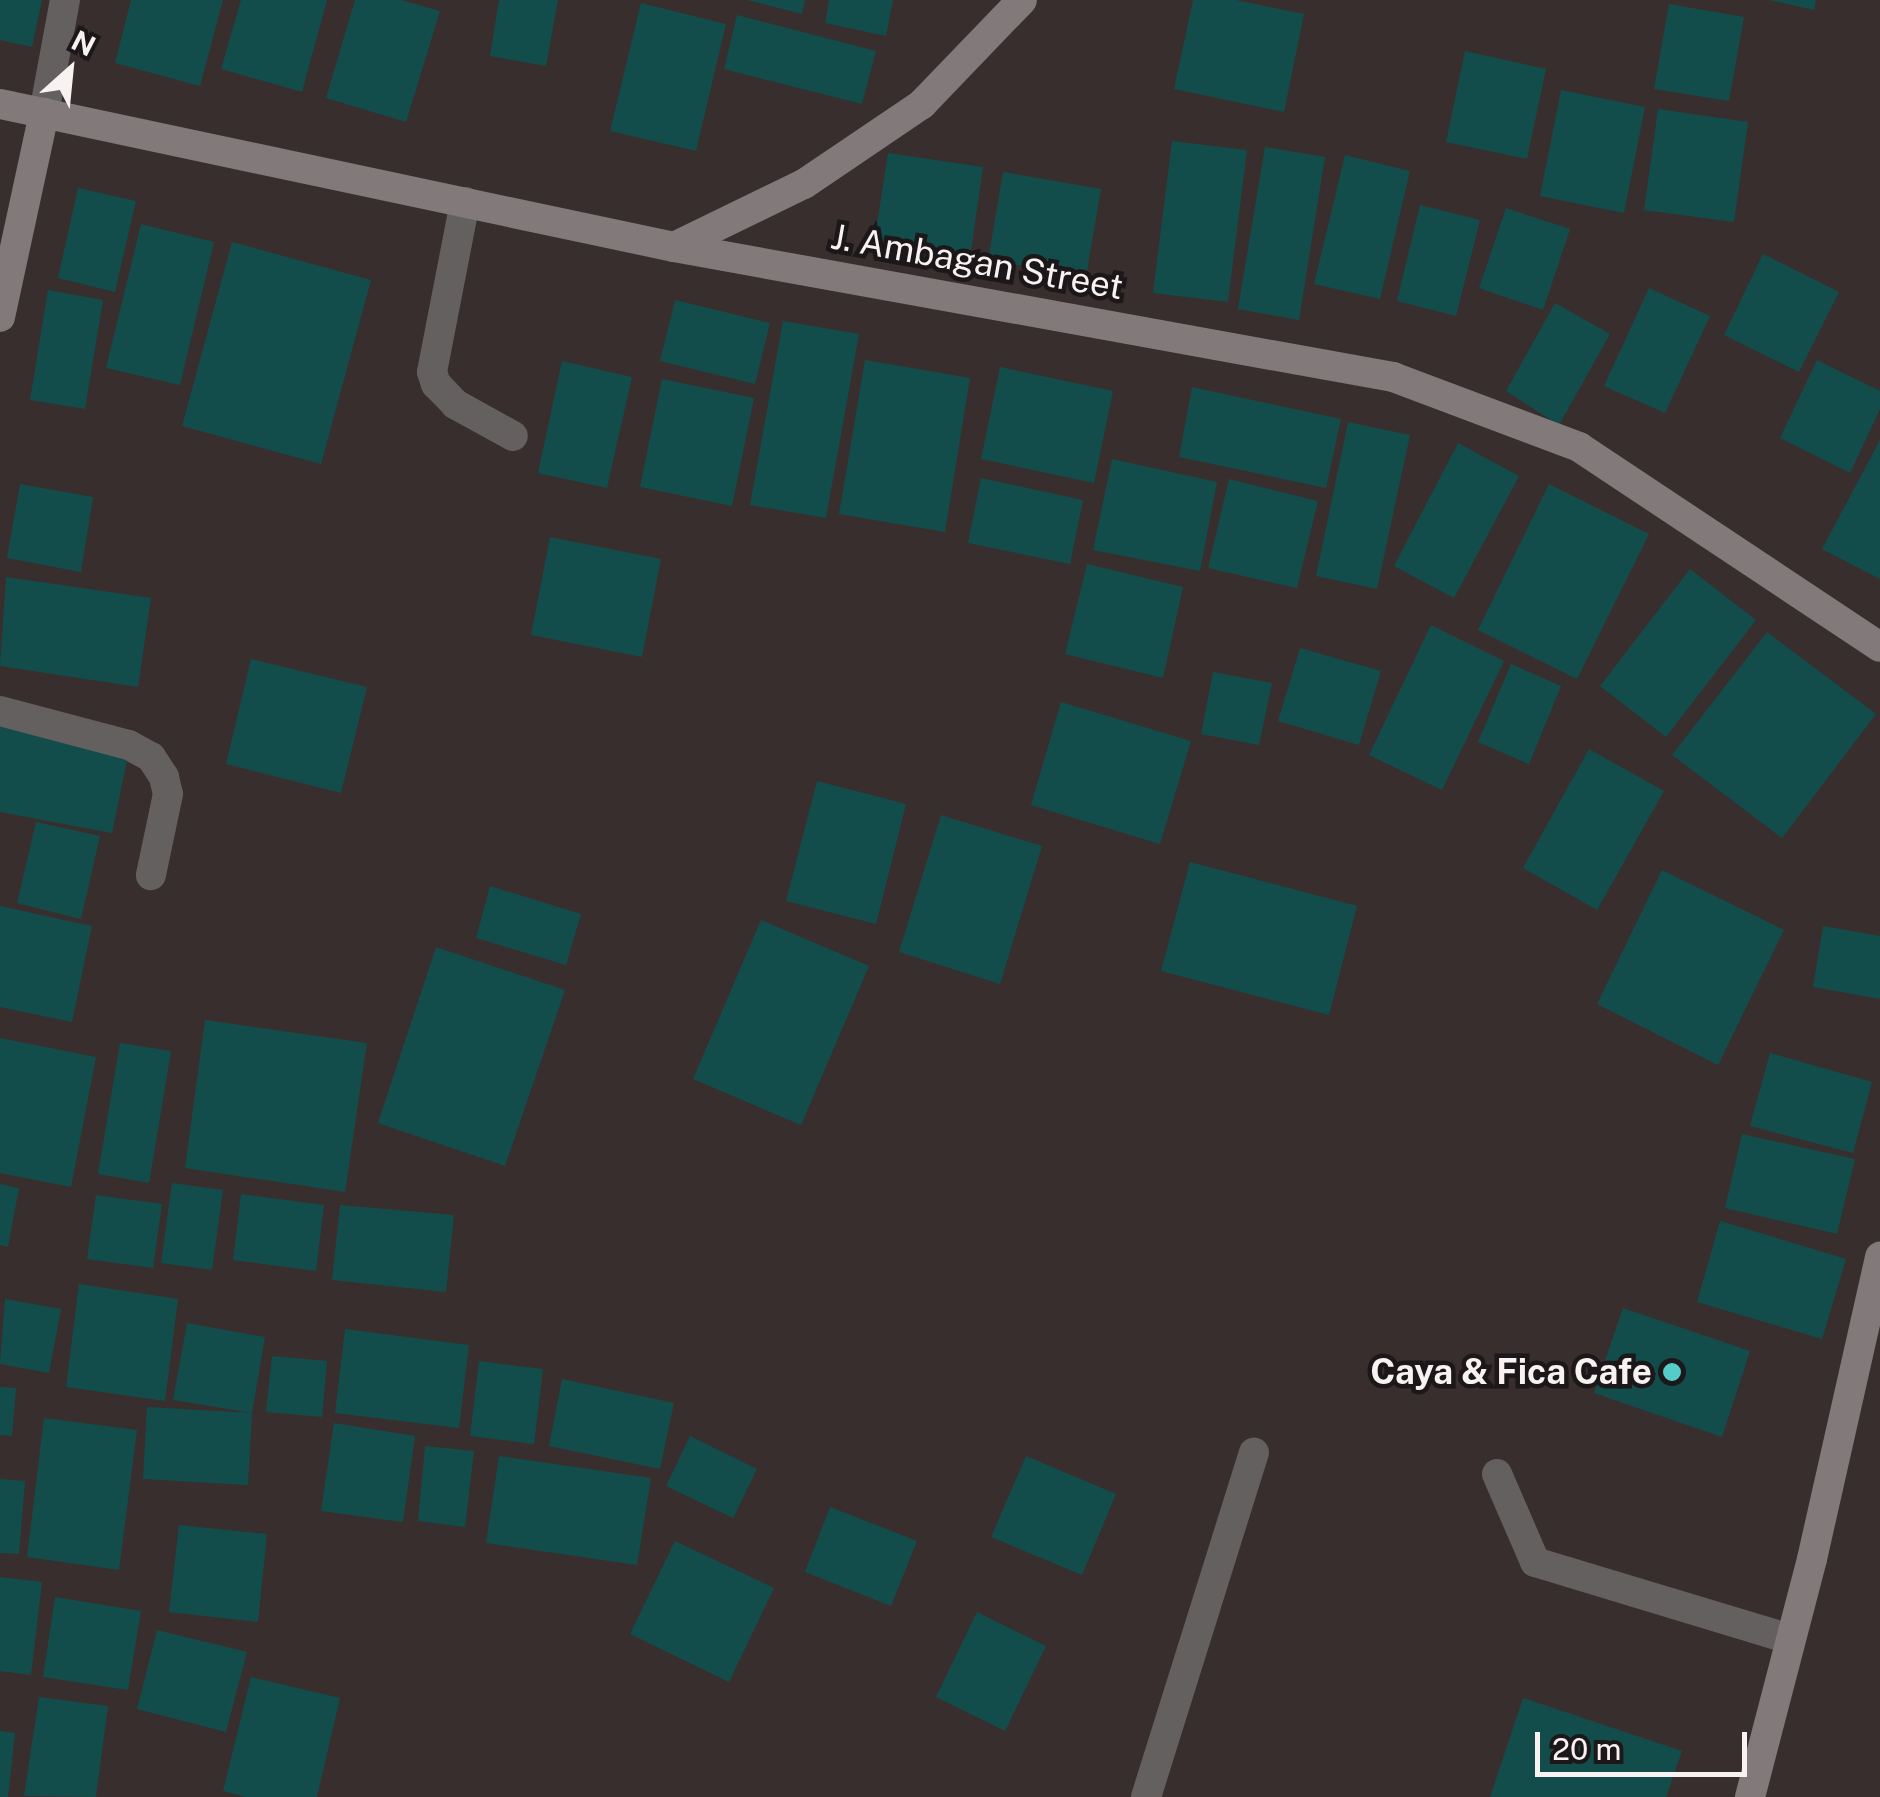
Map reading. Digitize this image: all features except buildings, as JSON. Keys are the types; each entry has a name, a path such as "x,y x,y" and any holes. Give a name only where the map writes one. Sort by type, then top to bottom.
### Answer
{"street":[{"path":"0,318 65,0"},
{"path":"674,246 804,184 922,104 1022,0"},
{"name":"J. Ambagan Street","path":"0,104 674,246 1393,377 1578,447 1880,648"},
{"path":"465,202 432,372 436,384 456,404 513,436"},
{"path":"0,711 129,745 151,757 164,776 168,794 151,876"},
{"path":"1750,1797 1880,1257"},
{"path":"1146,1797 1254,1453"},
{"path":"1498,1474 1535,1562 1790,1639"}],"place":[{"name":"Caya & Fica Cafe","path":"1672,1372"}]}
